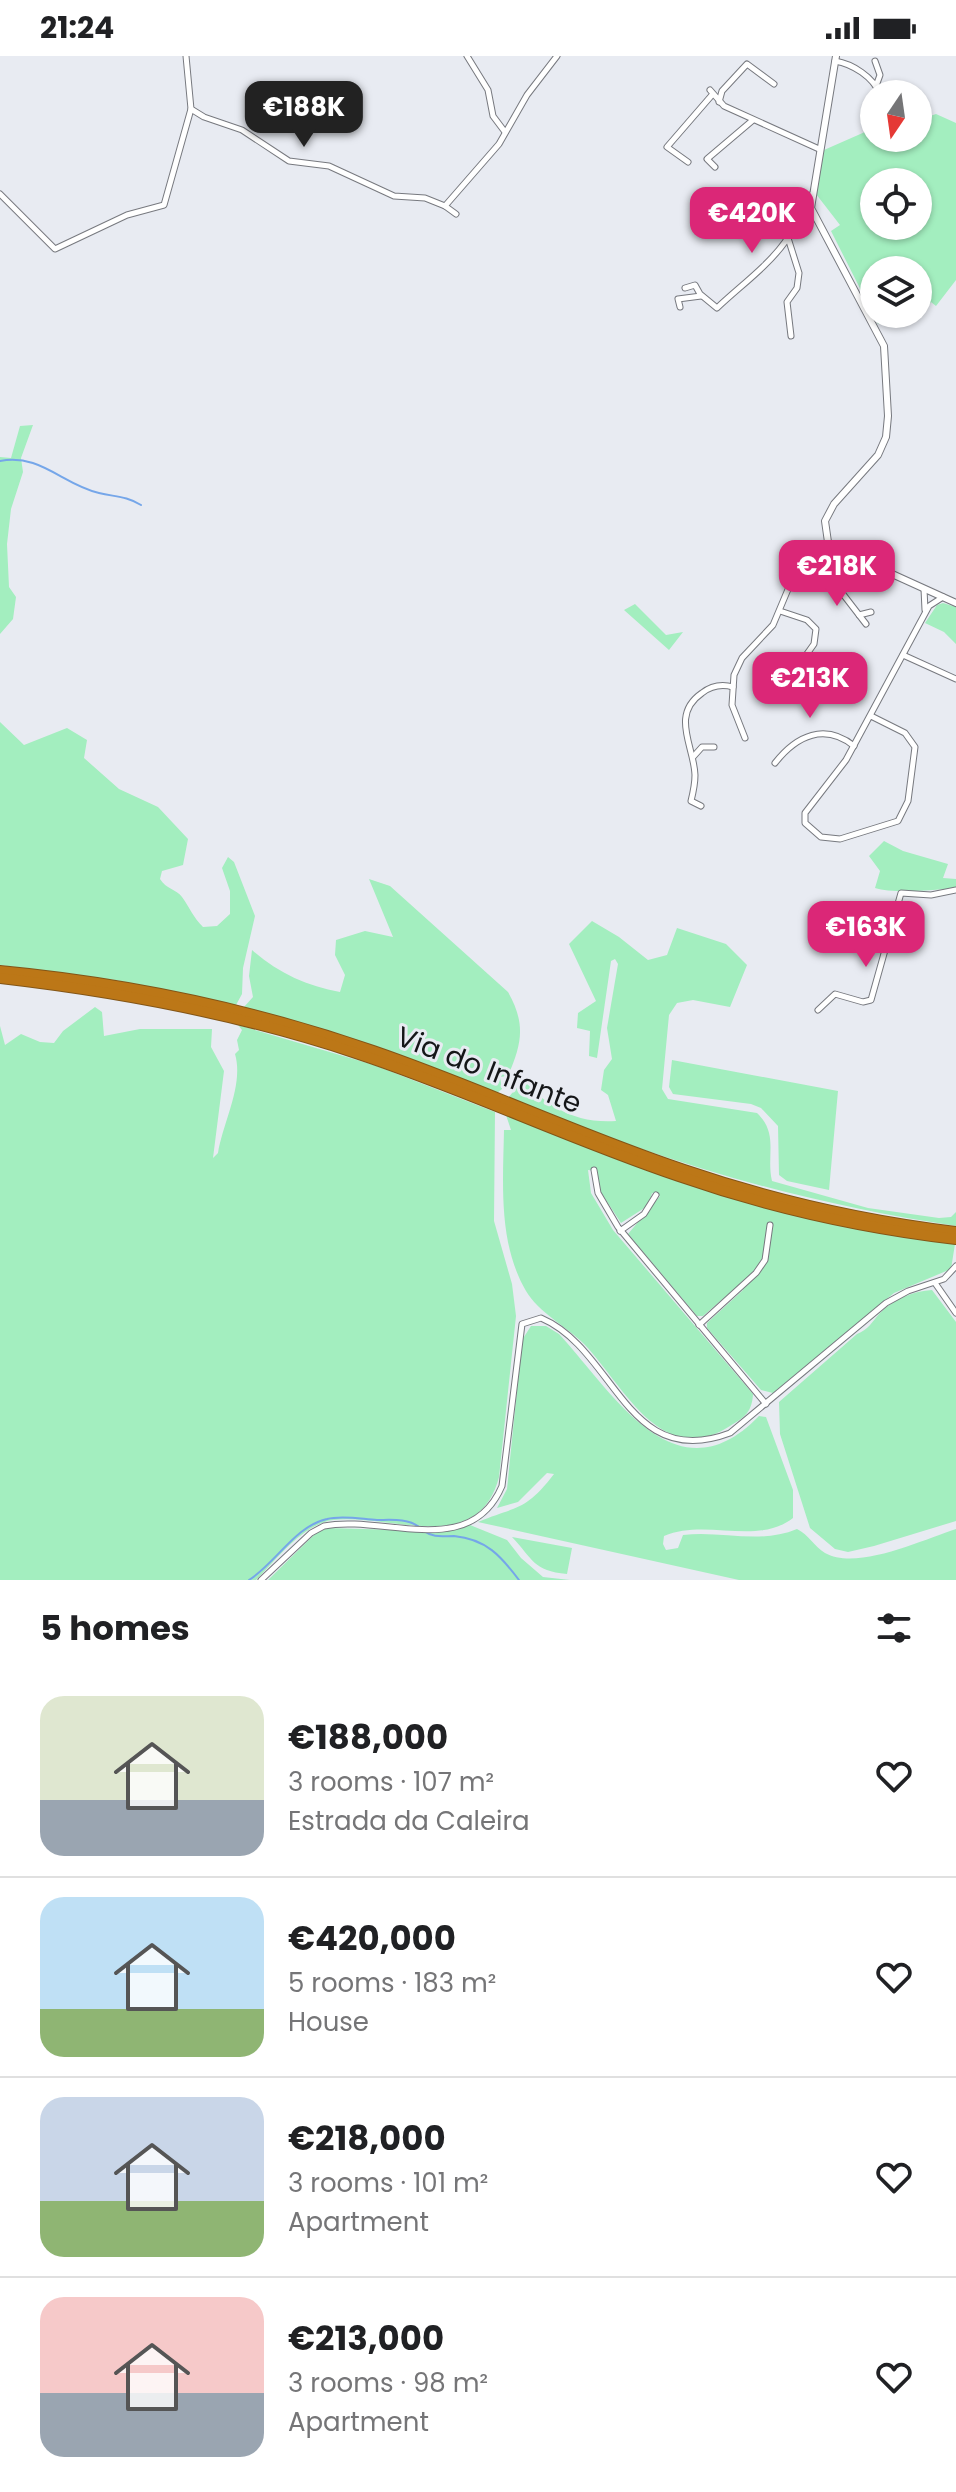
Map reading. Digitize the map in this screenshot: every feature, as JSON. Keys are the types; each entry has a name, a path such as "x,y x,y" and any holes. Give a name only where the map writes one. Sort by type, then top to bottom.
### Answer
{"highway":[{"name":"Via do Infante","path":"0,971 136,989 284,1023 410,1064 709,1178 819,1208 956,1232"},
{"name":"Via do Infante","path":"0,978 140,997 287,1031 393,1066 624,1156 718,1189 826,1217 956,1239"}],"street":[{"path":"0,194 55,249 127,215 164,205 191,109 186,56"},
{"path":"467,56 488,90 493,116 505,132"},
{"path":"445,206 499,144 557,56"},
{"path":"869,80 848,63 835,59 811,195 817,222 884,346 886,437 870,467 834,504 825,521 828,542 846,554 956,603"},
{"path":"875,61 880,75 878,80"},
{"path":"719,102 722,91 747,64 774,84"},
{"path":"688,162 667,147 711,92 719,102 753,120 819,149"},
{"path":"191,109 204,117 242,130 289,161 329,166 394,196 425,198 456,214"},
{"path":"715,167 707,159 753,120"},
{"path":"755,205 761,196 770,200 802,199 811,195"},
{"path":"791,336 787,302 797,288 799,273 788,238 789,226 802,199"},
{"path":"685,288 695,285 702,296 717,308 788,238"},
{"path":"723,290 726,300"},
{"path":"680,307 678,299 702,296"},
{"path":"839,575 847,566 846,554"},
{"path":"745,738 735,715 733,687 742,658 763,637 780,611 789,587 799,577 839,575 866,562"},
{"path":"829,575 866,624"},
{"path":"871,716 905,733 915,747 904,812 890,825 840,839 821,837 805,823 805,813 854,746 903,655 923,615 926,599 923,588"},
{"path":"923,615 943,597"},
{"path":"780,611 807,620 816,629 814,644 794,672"},
{"path":"859,615 871,612"},
{"path":"903,655 956,679"},
{"path":"701,806 691,801 695,777 684,720 689,706 710,688 733,687"},
{"path":"775,763 793,745 821,732 830,732 854,746"},
{"path":"692,758 702,747 714,747"},
{"path":"818,1010 835,994 863,1002 871,1000 901,893 931,895 956,890"},
{"path":"594,1170 598,1193 620,1231 766,1404"},
{"path":"620,1231 644,1214 656,1195"},
{"path":"699,1325 756,1273 765,1260 770,1225"},
{"path":"261,1580 311,1533 324,1526 335,1523 428,1530 463,1524 495,1504 506,1461 522,1324 541,1318 565,1333 653,1431 668,1438 708,1441 730,1433 886,1303 908,1291 935,1283 956,1266"},
{"path":"935,1283 956,1313"}],"green space":[{"path":"936,114 956,123 956,280 936,306 932,303 932,256 860,256 860,288 831,231 840,225 816,194 824,150 860,134 860,152 932,152 932,115"},
{"path":"33,425 21,458 23,472 11,509 7,544 9,587 16,597 13,619 0,634 0,457 11,458 20,426"},
{"path":"943,603 956,607 956,644 944,632 925,623 937,605"},
{"path":"635,604 666,635 683,632 669,650 624,610"},
{"path":"0,722 24,745 67,728 87,740 84,758 119,789 158,807 188,839 183,865 162,871 160,879 182,897 203,927 217,926 230,914 230,891 222,868 228,857 234,862 255,916 243,968 242,994 236,1005 115,980 0,965"},
{"path":"884,841 903,851 948,864 943,878 956,879 956,888 903,891 875,888 880,871 869,856"},
{"path":"369,879 390,886 508,992 518,1014 520,1034 513,1064 508,1076 500,1077 502,1089 497,1093 387,1050 244,1007 253,997 249,976 252,950 293,977 340,992 345,975 335,955 336,940 365,931 393,937"},
{"path":"592,921 648,960 667,955 677,928 726,944 747,965 730,1007 693,1000 677,1003 669,1015 662,1089 668,1099 757,1113 770,1137 772,1181 868,1208 939,1218 951,1217 956,1212 956,1226 841,1205 728,1176 618,1140 509,1097 519,1084 518,1073 549,1103 573,1116 616,1121 608,1095 601,1090 604,1070 612,1059 607,1028 618,964 615,959 611,961 597,1058 589,1056 590,1031 577,1028 578,1013 596,1001 569,944"},
{"path":"95,1007 102,1012 104,1036 140,1029 212,1029 211,1047 224,1071 213,1158 218,1153 235,1091 235,1054 239,1050 237,1040 242,1030 238,1025 374,1065 495,1112 494,1221 512,1284 516,1316 499,1477 488,1502 472,1517 452,1524 430,1526 356,1519 322,1523 301,1535 256,1580 0,1580 0,1026 5,1045 21,1034 40,1042 54,1043 63,1031"},
{"path":"672,1060 838,1091 829,1190 787,1181 779,1175 778,1126 761,1108 673,1094 669,1087"},
{"path":"506,1115 671,1178 781,1211 895,1236 955,1244 951,1269 894,1293 773,1393 761,1390 707,1328 707,1323 743,1290 739,1285 703,1316 697,1316 628,1234 660,1196 652,1193 649,1205 621,1223 600,1191 597,1171 588,1170 591,1193 613,1230 753,1394 749,1410 735,1423 706,1437 684,1438 664,1430 646,1417 584,1344 538,1306 526,1291 517,1273 506,1233 504,1130 511,1130"},
{"path":"932,1290 956,1322 956,1521 874,1546 848,1552 835,1549 810,1528 780,1434 779,1402 891,1304 911,1294"},
{"path":"531,1326 546,1326 559,1334 623,1408 647,1429 673,1443 700,1448 728,1440 759,1416 766,1417 793,1490 793,1518 764,1530 680,1531 664,1536 666,1550 678,1548 683,1535 754,1537 797,1529 825,1553 838,1558 854,1558 890,1552 956,1529 956,1580 739,1580 478,1522 527,1502 554,1474 547,1473 518,1502 497,1508 507,1489 522,1340"},
{"path":"470,1525 507,1540 521,1558 543,1577 570,1580 268,1580 316,1533 327,1528 436,1531"},
{"path":"512,1537 572,1548 567,1574 540,1567"}],"waterway":[{"path":"0,461 27,462 86,489 126,498 141,505"},
{"path":"249,1580 305,1529 327,1519 399,1520 419,1527"},
{"path":"424,1531 434,1536 454,1536 484,1545 499,1556 519,1580"}]}
